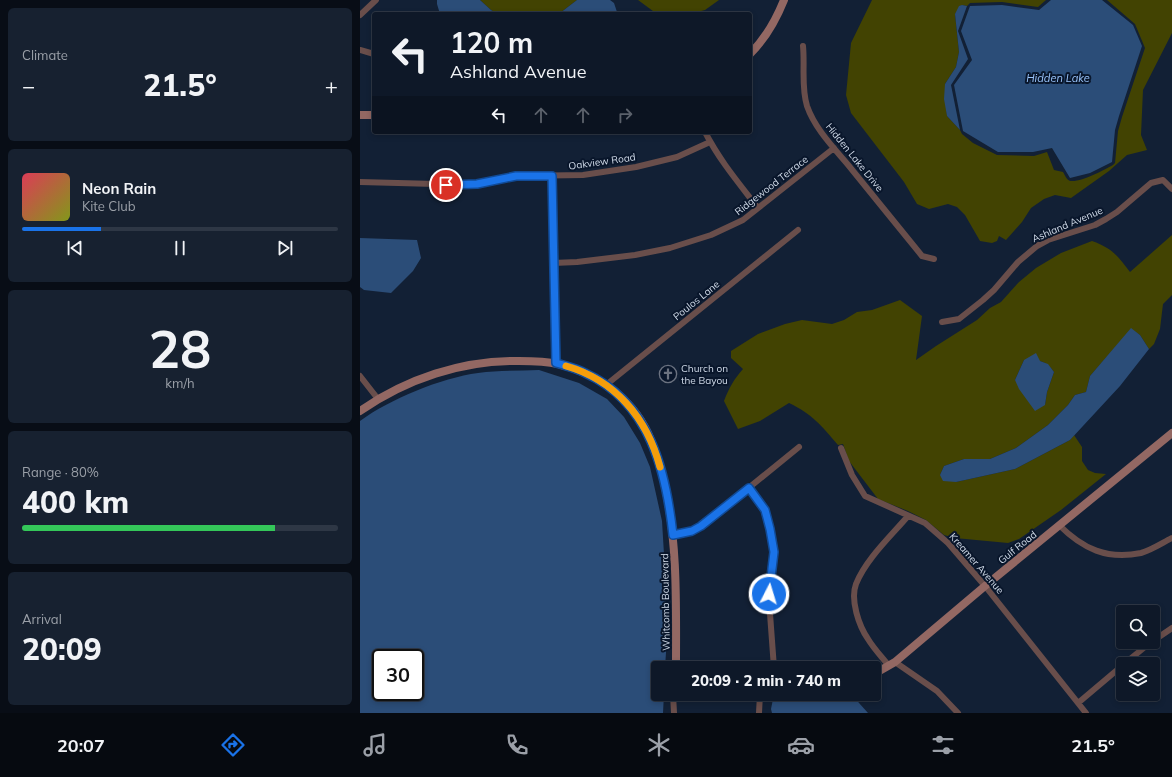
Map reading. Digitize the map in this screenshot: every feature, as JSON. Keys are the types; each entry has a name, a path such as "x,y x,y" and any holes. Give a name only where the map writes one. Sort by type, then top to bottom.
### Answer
{"street":[{"path":"360,15 376,0"},
{"path":"752,51 773,24 784,0"},
{"name":"Hidden Lake Drive","path":"803,46 805,61 804,90 807,106 814,122 922,256 934,259"},
{"path":"360,50 372,53"},
{"path":"360,115 372,115"},
{"path":"706,134 721,161 758,208"},
{"name":"Oakview Road","path":"360,182 446,185 477,184 516,176 583,175 636,167 677,157 710,142"},
{"name":"Ridgewood Terrace","path":"553,263 597,260 635,255 670,248 711,236 736,224 834,148"},
{"path":"552,176 556,363"},
{"name":"Ashland Avenue","path":"942,322 959,319 983,300 994,290 1018,262 1037,246 1048,240 1095,224 1109,217 1151,183 1163,180 1172,189"},
{"name":"Poulos Lane","path":"606,384 798,230"},
{"name":"Whitcomb Boulevard","path":"360,411 378,399 421,378 469,365 495,361 556,363 586,373 606,384 631,408 648,433 662,476 670,510 673,535 676,661"},
{"path":"360,376 378,399"},
{"name":"Gulf Road","path":"881,670 892,664 1172,433"},
{"path":"673,535 692,531 701,526 799,447"},
{"name":"Kreamer Avenue","path":"841,448 852,475 865,496 925,523 957,552 1086,713"},
{"path":"749,488 765,510 774,552 769,600 773,661"},
{"path":"908,516 870,559 856,583 855,591 858,619 868,640 892,664 937,691 958,713"},
{"path":"1060,525 1079,543 1104,554 1122,555 1141,553 1172,538"},
{"path":"1160,636 1172,628"},
{"path":"1133,657 1143,649"},
{"path":"1078,703 1116,672"},
{"path":"673,701 674,713"},
{"path":"759,713 760,701"}],"shaded area":[{"path":"480,0 577,0 561,12 494,12"},
{"path":"638,0 719,0 705,10 698,12 654,12"},
{"path":"872,0 1046,0 1038,7 1002,2 970,3 967,6 962,5 955,14 959,52 956,67 945,84 947,116 962,134 973,143 997,155 1034,156 1047,152 1054,170 1063,172 1070,181 1076,181 1093,175 1115,163 1118,131 1145,48 1135,24 1107,0 1172,0 1172,33 1143,90 1141,135 1147,150 1127,155 1109,171 1071,198 1055,195 1044,199 1031,208 1022,222 1006,240 999,236 997,241 992,243 980,241 965,215 957,207 948,204 929,209 917,204 904,182 851,113 846,95 851,43"},
{"path":"1172,235 1172,295 1163,304 1160,329 1154,344 1149,349 1140,335 1131,329 1090,376 1086,392 1075,395 1068,405 1048,425 1016,448 990,459 964,459 944,466 940,475 956,482 1015,469 1070,440 1074,435 1082,447 1082,461 1088,470 1095,473 1106,474 1061,510 1019,539 1008,543 955,538 944,535 926,520 878,499 849,461 843,444 838,445 816,421 789,403 760,421 738,429 724,401 732,384 743,369 731,358 731,351 758,334 785,324 802,320 832,324 844,320 857,312 872,310 900,300 922,316 916,360 977,320 990,308 1001,302 1019,282 1036,268 1061,253 1092,241 1114,253 1130,272","holes":["1024,360 1045,363 1054,372 1047,392 1045,405 1015,380"]}],"water":[{"path":"437,0 480,0 494,12 439,12"},
{"path":"577,0 610,0 614,3 617,12 561,12"},
{"name":"Hidden Lake","path":"1051,0 1102,0 1133,25 1142,46 1115,130 1112,162 1090,173 1070,178 1052,148 1033,152 998,152 963,131 954,85 972,60 961,31 970,6 1002,5 1039,10"},
{"path":"959,6 967,6 958,31 968,59 951,85 960,130 947,116 944,99 945,84 956,67 959,52 955,14"},
{"path":"360,238 417,240 421,258 413,271 391,293 364,290 360,287"},
{"path":"1131,328 1140,335 1149,349 1120,386 1070,440 1015,469 956,482 943,481 940,475 944,466 964,459 990,459 1016,448 1048,425 1068,405 1075,395 1086,392 1090,376"},
{"path":"1036,353 1040,361 1048,364 1054,372 1047,392 1045,405 1035,411 1019,389 1015,380 1024,360"},
{"path":"539,370 579,383 607,399 624,417 640,443 650,467 662,521 668,621 665,661 651,661 651,701 664,701 663,713 360,713 360,421 401,397 432,385 464,376 501,371"},
{"path":"773,701 857,701 868,713 772,713"}],"slow traffic":[{"path":"566,366 594,377 611,388 623,399 642,422 649,436 660,467"}],"place":[{"name":"Church on the Bayou","path":"668,374"}],"route":[{"path":"446,185 486,183 516,176 552,176 556,363 586,373 606,384 623,399 642,422 652,442 659,462 671,517 673,535 692,531 701,526 749,488 765,510 770,529 774,552 769,594"}]}
